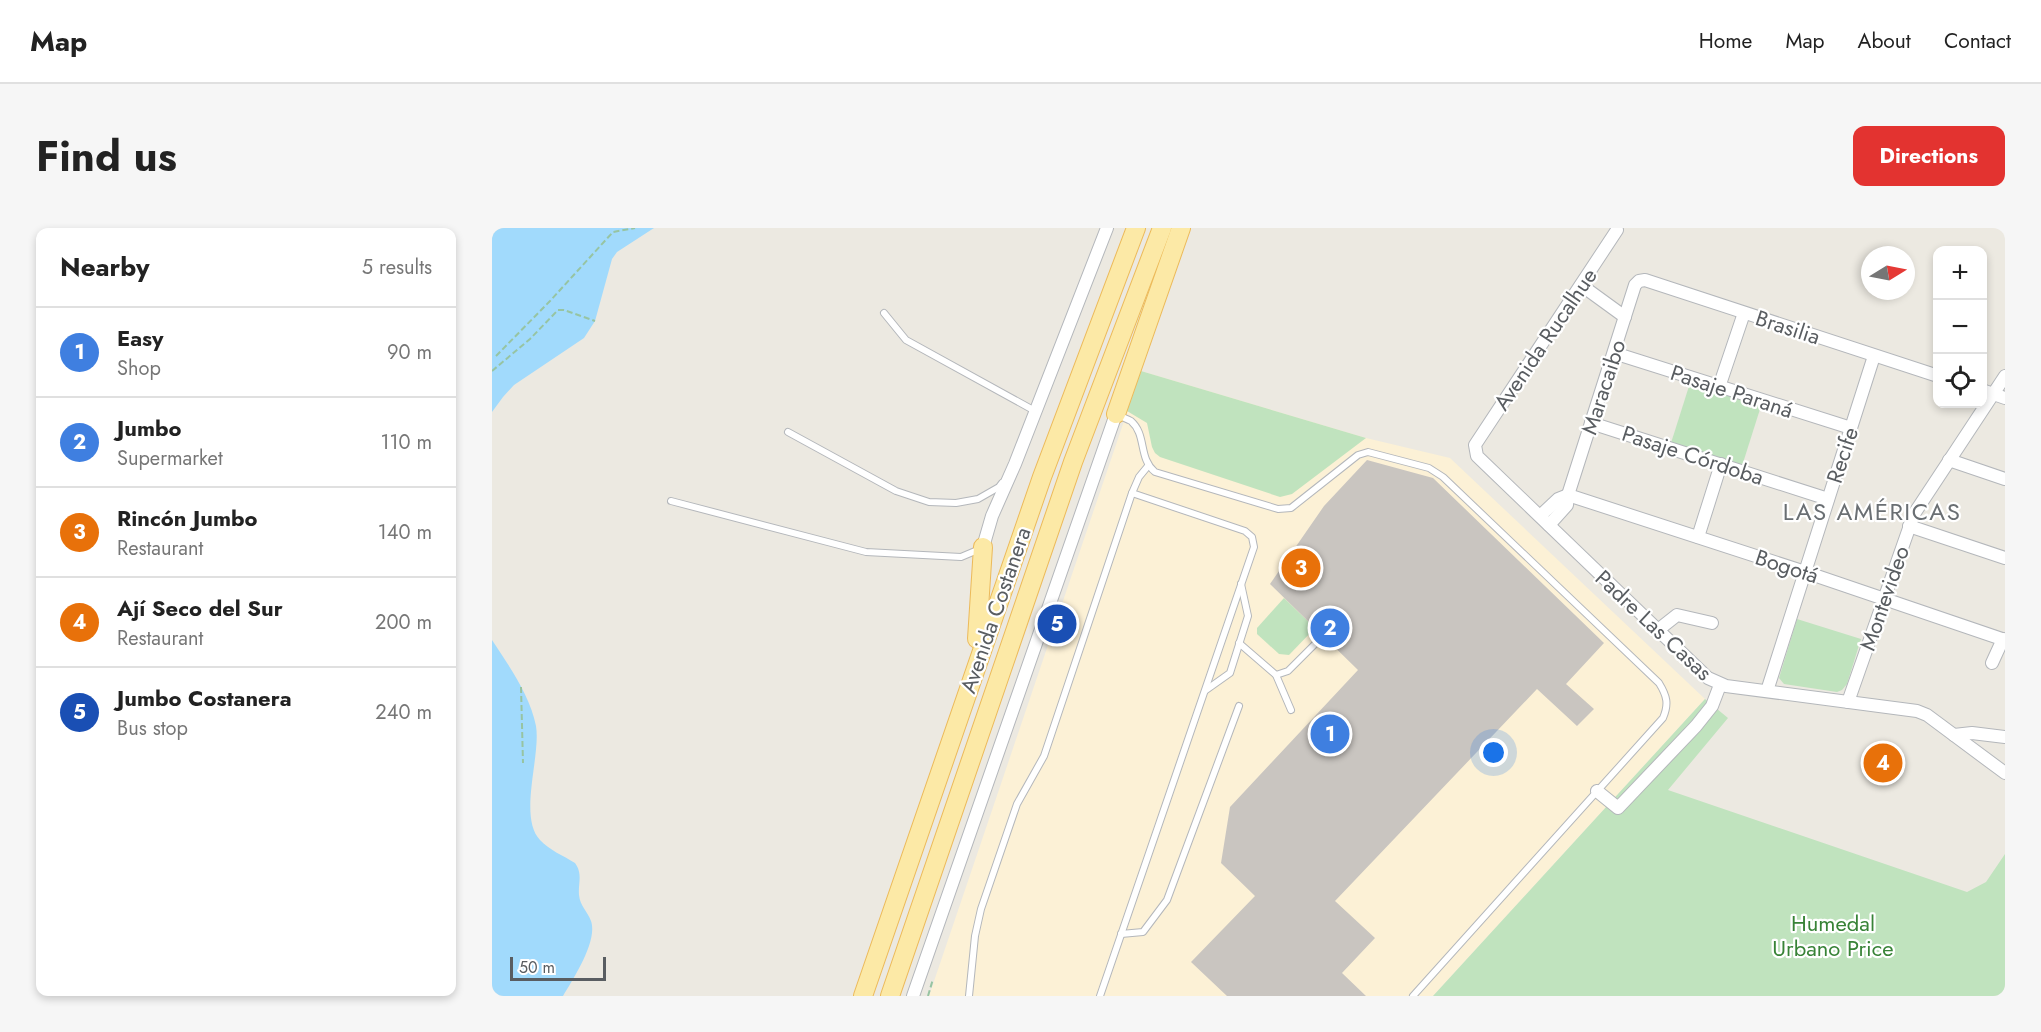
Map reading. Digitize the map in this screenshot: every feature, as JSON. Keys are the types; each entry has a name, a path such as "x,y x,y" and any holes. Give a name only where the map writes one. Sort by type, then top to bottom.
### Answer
{"main road":[{"name":"Avenida Costanera","path":"864,996 971,680 1064,417 1136,228"},
{"name":"Avenida Costanera","path":"890,996 1073,462 1162,228"},
{"path":"1116,414 1180,228"},
{"path":"971,680 979,626 983,547"}],"street":[{"path":"983,547 992,516 1015,464 1107,228"},
{"name":"Avenida Rucalhue","path":"1474,450 1475,445 1617,230"},
{"name":"Brasilia","path":"1639,281 1644,280 1933,374"},
{"name":"Maracaibo","path":"1568,495 1635,285 1639,281"},
{"path":"1581,285 1625,317"},
{"path":"1719,387 1744,313"},
{"name":"Pasaje Paraná","path":"1614,353 1851,428"},
{"name":"Recife","path":"1767,691 1874,356"},
{"name":"Montevideo","path":"1848,702 1909,526 1921,503 2005,376"},
{"path":"913,996 1116,414"},
{"name":"Pasaje Córdoba","path":"1591,423 1828,498"},
{"name":"Padre Las Casas","path":"1474,450 1477,456 1708,678 1720,685 1917,711 1927,715 2005,773"},
{"path":"1949,460 2005,479"},
{"path":"1698,537 1721,464"},
{"path":"1545,521 1558,499 1568,495"},
{"name":"Bogotá","path":"1568,495 2004,639"},
{"path":"1909,526 2005,558"},
{"path":"1658,630 1677,615 1712,623"},
{"path":"1992,663 2004,639"},
{"path":"1597,791 1618,808 1696,726 1712,706 1720,685"},
{"path":"1954,735 1972,733 2005,737"}],"lane":[{"path":"884,313 906,340 1035,411"},
{"path":"1116,414 1130,421 1136,429 1148,466 1155,472 1278,509 1291,508 1358,455 1368,452 1430,468 1443,477 1659,683 1666,694 1668,706 1663,718 1413,996"},
{"path":"788,432 896,490 928,502 978,499 999,488 1015,464"},
{"path":"969,996 975,936 981,909 1017,804 1044,756 1132,493 1139,477 1148,466"},
{"path":"1100,996 1254,547 1252,537 1245,531 1132,493"},
{"path":"671,501 866,552 961,557 983,547"},
{"path":"1205,690 1230,672 1248,616 1241,584"},
{"path":"1239,643 1276,675 1291,710"},
{"path":"1276,675 1288,671 1315,644"},
{"path":"1121,934 1143,932 1167,900 1239,706"}],"path":[{"path":"496,356 613,232 635,228"},
{"path":"492,371 530,339 558,310 595,321"},
{"path":"521,687 523,764"}],"shaded area":[{"path":"1141,371 1366,438 1450,458 1705,699 1433,996 929,996"}],"green space":[{"path":"1141,371 1366,438 1292,494 1280,497 1160,457 1155,453 1147,423 1127,411"},
{"path":"1690,383 1761,406 1742,466 1671,443"},
{"path":"1284,598 1315,628 1289,655 1279,654 1257,634 1257,628"},
{"path":"1797,619 1861,639 1847,684 1842,690 1837,692 1784,684 1779,678"},
{"name":"Humedal Urbano Price","path":"1705,699 1728,718 1668,790 1967,892 1986,882 2005,854 2005,996 1433,996"}],"water":[{"path":"492,228 654,228 617,252 612,259 595,321 584,338 514,385 492,412"},
{"path":"492,640 524,692 536,726 536,753 530,802 534,830 544,844 575,863 580,875 580,899 591,921 591,939 588,949 563,996 492,996"}],"building":[{"path":"1367,460 1433,478 1604,643 1566,684 1594,709 1577,726 1537,689 1335,901 1375,938 1342,973 1366,996 1227,996 1191,962 1255,896 1221,863 1230,807 1358,670 1270,584 1324,506"}],"place":[{"name":"Rincón Jumbo","path":"1301,568"},
{"name":"Jumbo Costanera","path":"1057,624"},
{"name":"Jumbo","path":"1330,628"},
{"name":"Easy","path":"1330,734"},
{"name":"Ají Seco del Sur","path":"1883,763"}],"district":[{"name":"LAS AMÉRICAS","path":"1872,512"}]}
